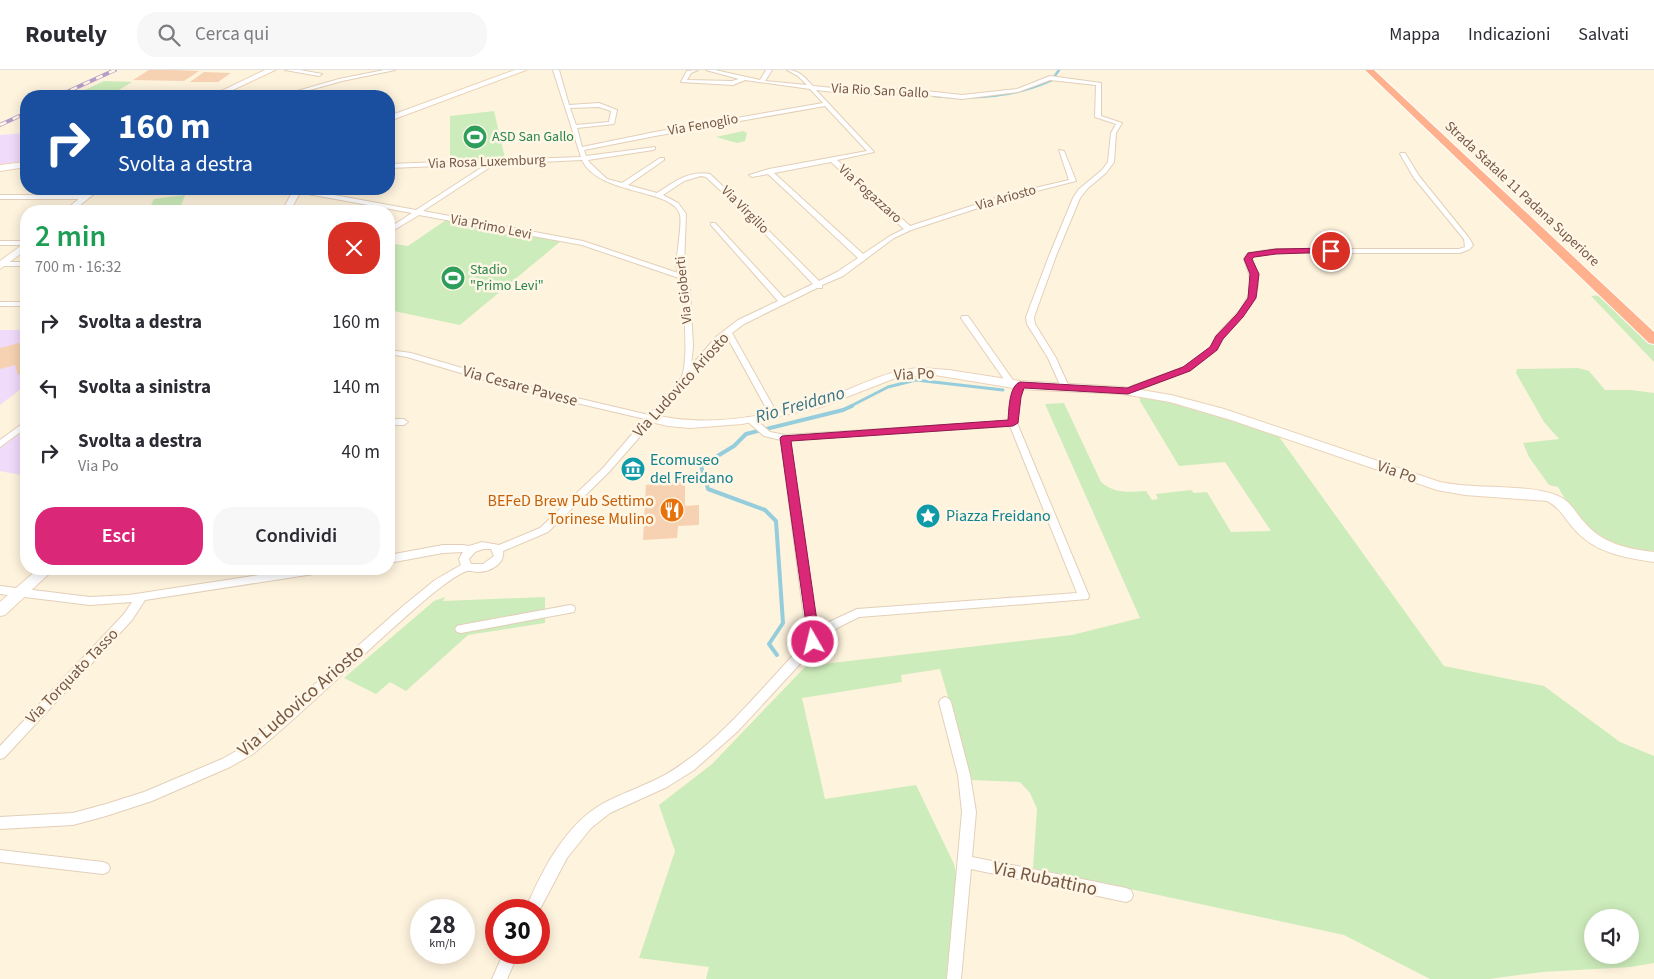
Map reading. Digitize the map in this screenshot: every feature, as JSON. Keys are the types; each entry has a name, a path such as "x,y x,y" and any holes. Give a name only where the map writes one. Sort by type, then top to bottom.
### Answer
{"highway":[{"name":"Strada Statale 11 Padana Superiore","path":"1369,70 1654,340"},
{"name":"Strada Statale 11 Padana Superiore","path":"1376,70 1654,328"}],"street":[{"path":"228,90 271,70"},
{"path":"288,70 320,74"},
{"path":"305,90 341,80 392,70"},
{"path":"395,117 522,70"},
{"name":"Via Gioberti","path":"556,70 580,149 587,164 605,180 659,195 676,204 684,214 680,252 681,276 685,282 686,290 689,346 686,378"},
{"path":"695,70 689,72 683,81 734,83 744,78"},
{"name":"Via Rio San Gallo","path":"710,70 761,82 843,91 908,91 971,96 1018,90 1050,78 1099,84 1098,117 1120,123 1115,127 1112,136 1113,150 1110,164 1088,182 1078,195 1052,254 1030,316 1032,324 1052,358 1065,387"},
{"path":"761,82 769,70"},
{"path":"752,175 871,152 800,75 790,70"},
{"name":"Via Fenoglio","path":"580,149 664,132 827,104"},
{"path":"568,107 599,105 614,110 612,123 574,127"},
{"path":"585,159 653,148"},
{"name":"Via Ariosto","path":"909,229 1008,196 1073,181 1062,151"},
{"name":"Via Po","path":"1128,391 1187,369 1214,348 1219,338 1240,316 1252,298 1254,274 1248,259 1251,255 1276,251 1460,251 1468,248 1467,239 1416,177 1403,154"},
{"name":"Via Rosa Luxemburg","path":"395,166 585,159"},
{"path":"622,186 662,159"},
{"name":"Via Fogazzaro","path":"832,159 909,229"},
{"path":"395,227 494,162"},
{"path":"0,168 20,166"},
{"path":"769,172 863,258"},
{"name":"Via Virgilio","path":"659,195 690,175 708,175 750,214 819,286"},
{"path":"76,205 88,195"},
{"name":"Via Primo Levi","path":"324,195 376,205"},
{"path":"0,197 86,197"},
{"name":"Via Primo Levi","path":"395,209 583,243 681,276"},
{"path":"713,224 783,302"},
{"name":"Via Ludovico Ariosto","path":"498,549 544,530 606,470 719,339 741,322 819,286 853,267 892,237 909,229"},
{"path":"0,243 20,244"},
{"path":"1,265 20,249"},
{"path":"1,265 20,264"},
{"path":"0,304 20,304"},
{"path":"537,899 547,876 572,839 588,821 607,808 673,777 700,758 722,739 813,642 832,626 857,613 1084,596 1013,423 1016,384 965,318"},
{"path":"728,332 774,415"},
{"name":"Via Cesare Pavese","path":"395,353 511,385 651,418"},
{"name":"Via Po","path":"651,418 672,425 758,426 774,415 823,403 869,382 899,373 927,371 1016,384 1128,391 1164,397 1229,415 1437,486 1453,490 1537,495 1552,498 1563,504 1581,528 1593,539 1609,548 1636,555 1654,557"},
{"path":"395,422 404,422"},
{"path":"758,426 785,438 1013,423"},
{"path":"0,444 20,429"},
{"path":"785,438 813,642"},
{"name":"Via Ludovico Ariosto","path":"395,558 451,548 470,550 482,545 494,546 498,549"},
{"name":"Via Ludovico Ariosto","path":"0,823 73,820 147,797 226,763 249,750 271,732 433,587 467,566 478,569 492,565 499,557 498,549"},
{"path":"467,566 464,558 470,550"},
{"path":"0,611 42,575"},
{"path":"245,580 248,575"},
{"path":"0,590 90,601 142,597 279,575"},
{"name":"Via Torquato Tasso","path":"0,754 128,617 142,597"},
{"path":"462,630 570,609"},
{"path":"945,702 964,775 969,812 954,979"},
{"path":"0,856 102,868"},
{"name":"Via Rubattino","path":"965,862 1126,895"},
{"path":"499,979 506,964"}],"shaded area":[{"path":"20,133 19,162 0,164 0,135"},
{"path":"0,330 20,330 20,390 0,405"},
{"path":"20,433 20,475 0,471 0,448"}],"green space":[{"path":"104,81 132,82 119,90 85,90"},
{"name":"ASD San Gallo","path":"494,111 505,158 450,161 450,116"},
{"path":"743,131 747,133 745,141 737,143 716,137"},
{"path":"185,195 181,205 151,205 154,199"},
{"name":"Stadio \"Primo Levi\"","path":"446,220 561,241 460,325 395,311 395,244 408,246"},
{"path":"1603,295 1654,344 1654,362 1591,296"},
{"path":"1578,368 1589,371 1605,390 1631,390 1654,393 1654,551 1626,549 1615,545 1604,540 1586,526 1558,487 1549,485 1529,457 1523,443 1559,439 1544,422 1516,373 1517,369"},
{"path":"1140,397 1167,401 1205,411 1277,434 1444,666 1544,686 1620,742 1654,756 1654,963 1631,967 1542,972 1489,979 1430,979 1344,935 1033,868 1037,809 1030,793 1020,782 972,780 940,669 901,675 902,682 802,698 825,799 916,785 954,864 958,883 946,979 706,979 709,967 639,958 675,851 659,805 712,764 806,666 1072,635 1140,618 1045,404 1064,403 1101,482 1111,489 1133,492 1146,491 1152,500 1158,499 1156,494 1191,490 1194,493 1207,492 1231,532 1271,531 1225,462 1179,466 1140,401"},
{"path":"445,597 443,601 545,597 545,623 468,635 406,691 390,682 376,694 344,678 434,601"}],"building":[{"path":"149,70 199,71 184,81 133,80"},
{"path":"204,72 231,73 218,82 190,82"},
{"path":"20,343 20,374 18,375 15,365 0,369 0,348"},
{"name":"BEFeD Brew Pub Settimo Torinese Mulino","path":"685,482 685,506 699,505 699,525 678,526 677,538 643,540 646,485"}],"waterway":[{"path":"1054,77 1059,70"},
{"path":"934,96 965,98 1009,94 1052,80"},
{"path":"825,90 859,94 918,94"},
{"name":"Rio Freidano","path":"849,407 888,387 916,380 1003,390"},
{"name":"Rio Freidano","path":"777,655 769,644 783,623 776,521 765,510 708,489 701,466 734,446 746,434 843,410 852,406"}],"railway":[{"path":"71,90 115,70"},
{"path":"0,125 20,116"}],"place":[{"name":"ASD San Gallo","path":"475,137"},
{"name":"Stadio \"Primo Levi\"","path":"453,278"},
{"name":"Ecomuseo del Freidano","path":"633,469"},
{"name":"BEFeD Brew Pub Settimo Torinese Mulino","path":"672,510"},
{"name":"Piazza Freidano","path":"928,516"}],"route":[{"path":"813,642 785,438 1013,423 1016,397 1020,385 1128,391 1187,369 1214,348 1219,338 1240,316 1252,298 1255,286 1254,274 1248,259 1251,255 1276,251 1331,251"}]}
